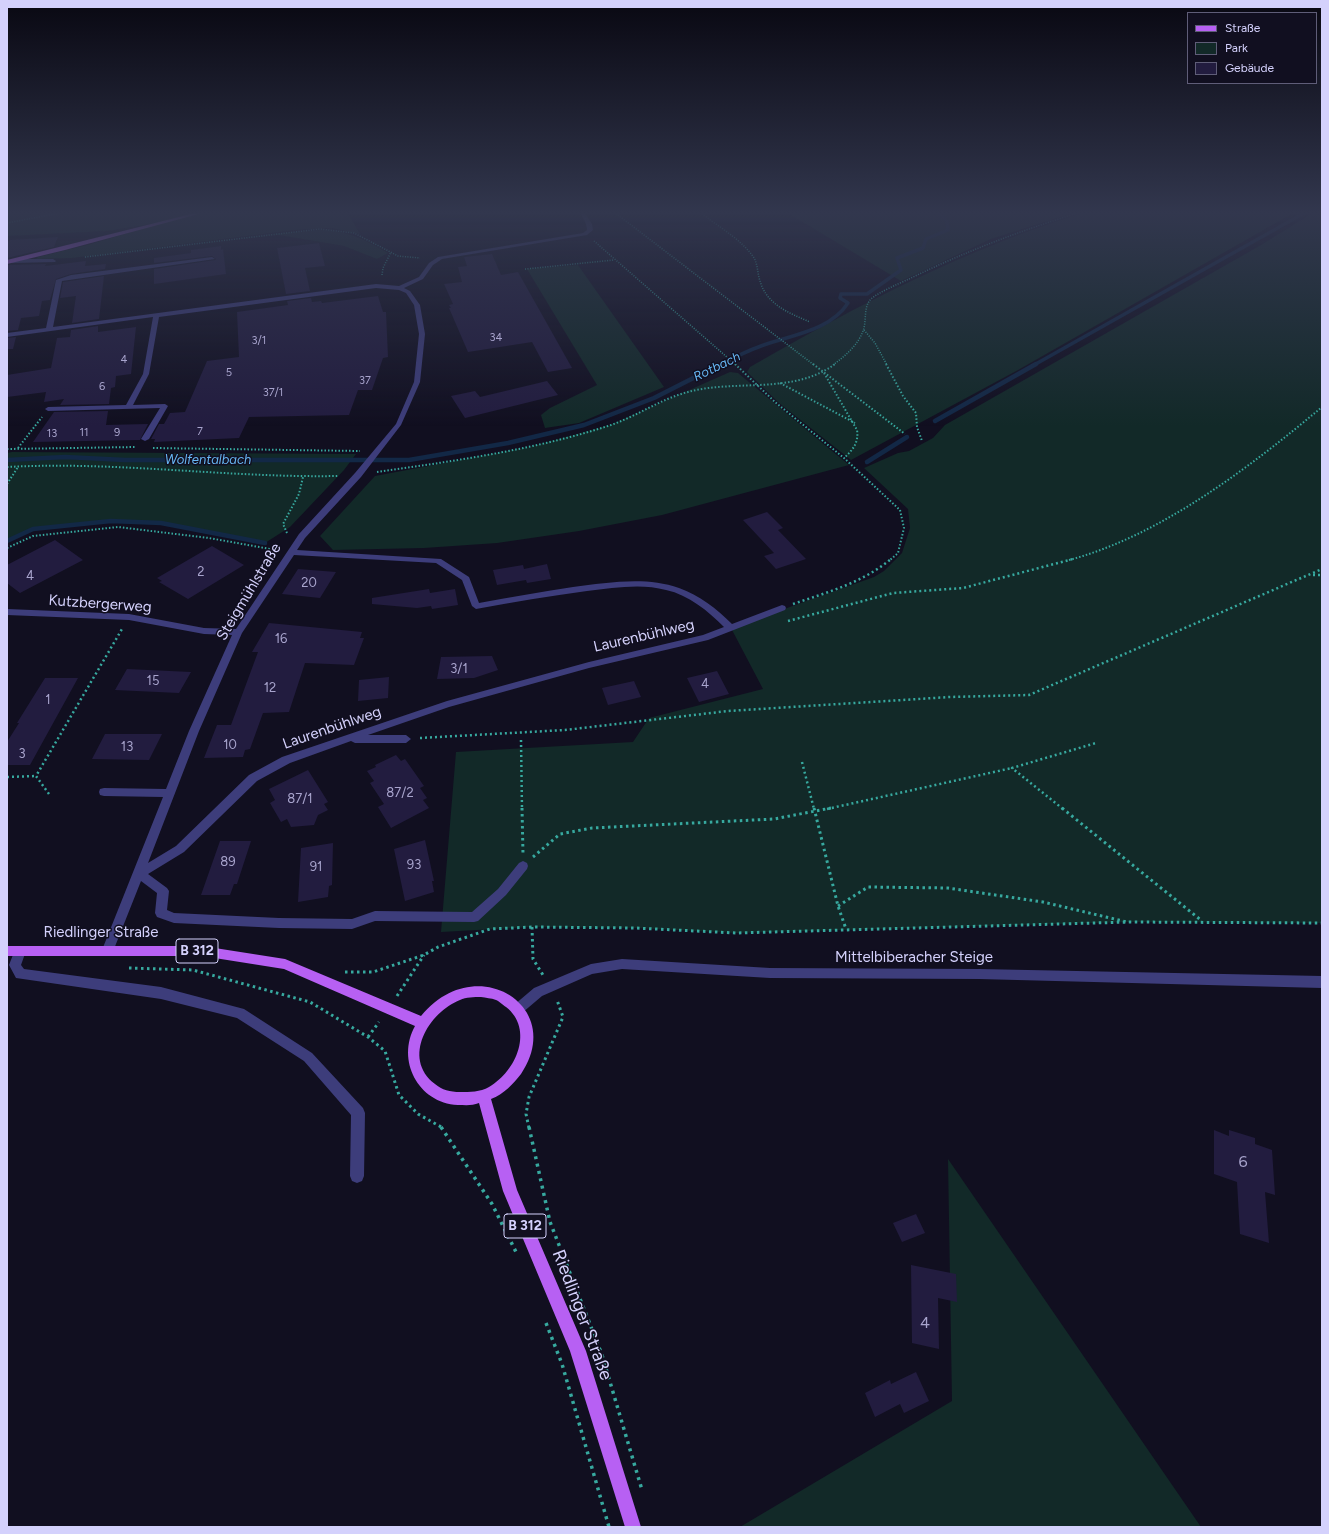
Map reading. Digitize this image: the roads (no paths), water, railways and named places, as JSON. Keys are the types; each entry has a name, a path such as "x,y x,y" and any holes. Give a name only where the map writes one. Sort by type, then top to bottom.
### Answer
{"main road":[{"name":"Riedlinger Straße","path":"7,952 108,950 202,951 285,964 422,1023"},
{"path":"481,991 502,996 518,1009 525,1022 528,1038 525,1054 517,1072 503,1087 484,1097 462,1100 440,1096 424,1083 415,1064 414,1043 422,1023 438,1005 458,994 481,991"},
{"name":"Riedlinger Straße","path":"484,1097 510,1191 578,1351 633,1527"}],"street":[{"path":"49,330 58,284"},
{"path":"7,335 355,288 400,288 409,284"},
{"name":"Steigmühlstraße","path":"108,950 194,731 238,632 302,536 358,475 399,424 417,382 422,334 417,305 408,292 400,288"},
{"path":"128,407 146,374 156,315"},
{"path":"48,409 165,406 145,439"},
{"name":"Laurenbühlweg","path":"139,874 180,849 253,778 286,760 447,704 589,665 705,638 730,628 717,614 696,600 667,587 631,584 545,593 476,606 466,579 438,561 290,552"},
{"path":"730,628 782,608"},
{"name":"Kutzbergerweg","path":"7,612 130,617 204,631 238,632"},
{"path":"345,739 406,739"},
{"path":"104,792 170,793"},
{"path":"139,874 164,891 161,913 174,918 279,923 352,924 375,916 474,917 502,892 523,866"},
{"path":"20,951 14,965 20,974 161,994 240,1013 308,1057 358,1113 357,1176"},
{"name":"Mittelbiberacher Steige","path":"518,1009 538,992 591,969 622,964 770,973 987,974 1322,982"}],"waterway":[{"name":"Rotbach","path":"719,365 756,348 820,326 831,320 848,303 840,298 841,294 867,294 882,284"},
{"path":"1034,365 1179,284"},
{"path":"935,421 1036,364"},
{"name":"Wolfentalbach","path":"7,460 65,457 125,460 409,460 508,443 584,425 654,398 719,365"},
{"path":"867,462 907,437"},
{"path":"7,541 33,529 111,521 161,523 265,543"}]}
